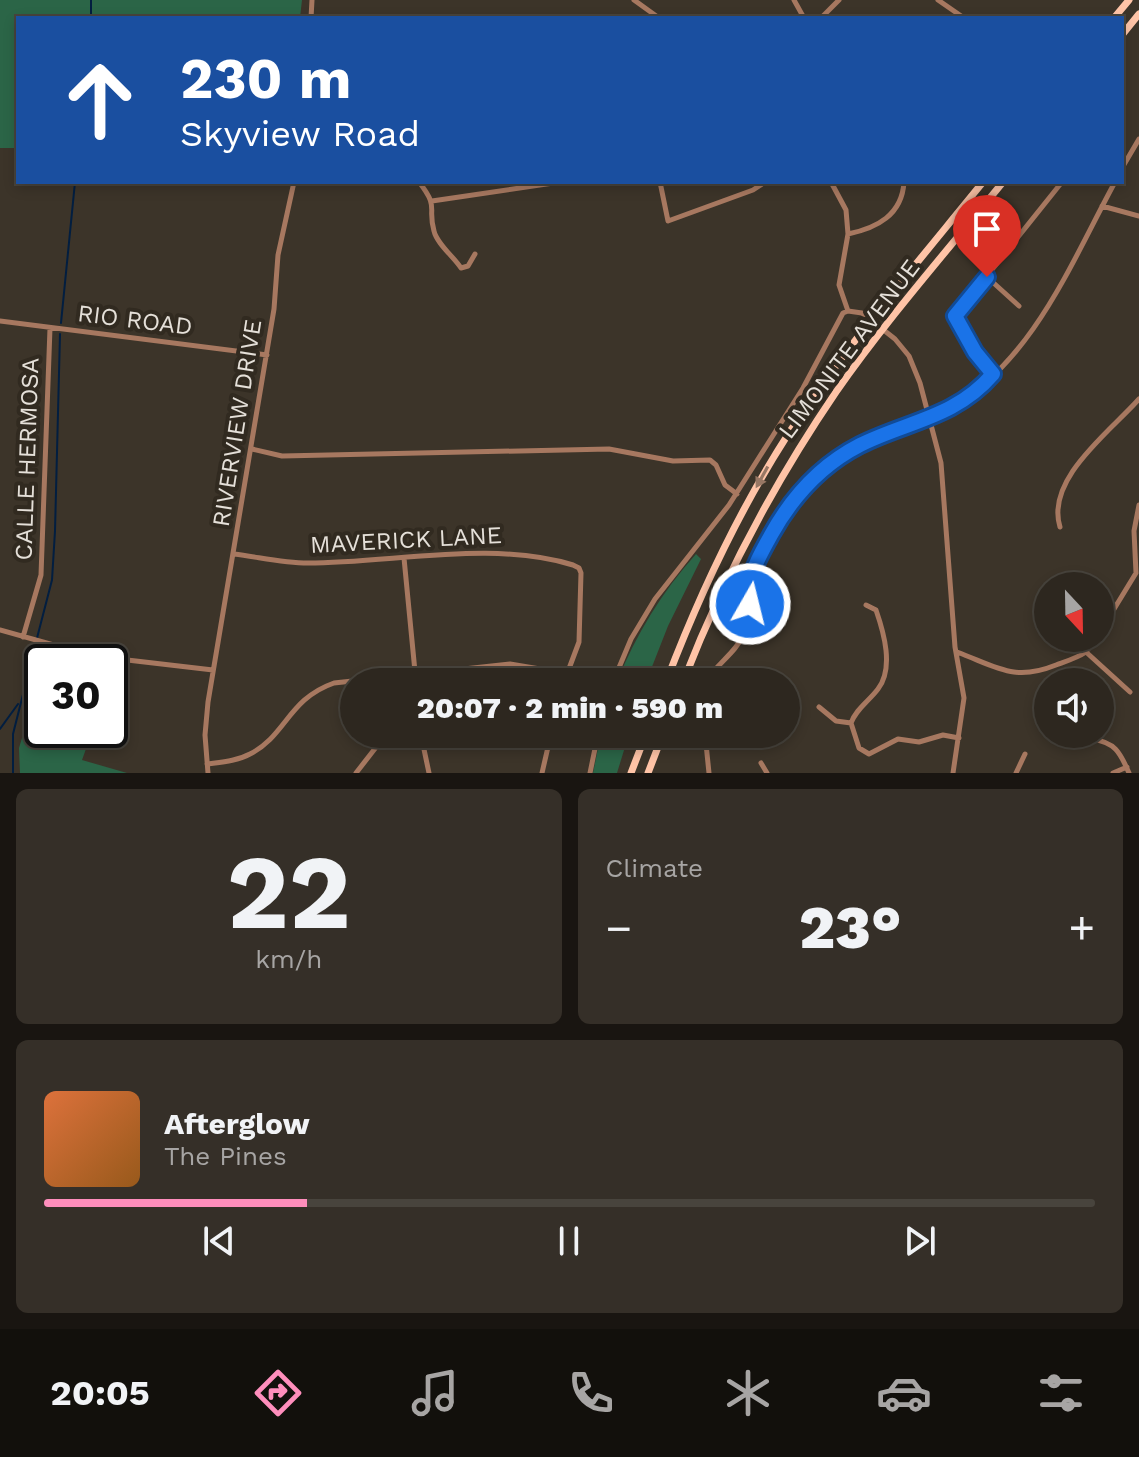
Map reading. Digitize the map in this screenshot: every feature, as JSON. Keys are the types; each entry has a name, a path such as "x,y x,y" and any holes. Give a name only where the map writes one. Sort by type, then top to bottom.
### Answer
{"main road":[{"path":"1116,16 1129,0"},
{"path":"1124,33 1139,14"},
{"name":"LIMONITE AVENUE","path":"672,668 711,575 766,469 816,393 870,321 981,184"},
{"name":"LIMONITE AVENUE","path":"689,668 728,577 788,466 838,389 1001,184"},
{"path":"631,773 641,748"},
{"path":"648,773 658,748"}],"street":[{"path":"634,0 656,16"},
{"path":"823,16 839,0"},
{"path":"938,0 961,16"},
{"path":"1124,165 1139,139"},
{"name":"RIVERVIEW DRIVE","path":"208,773 206,719 213,670 267,355 278,255 294,184"},
{"path":"420,184 432,201 434,234 460,267 468,266 475,254"},
{"path":"432,201 547,184"},
{"path":"660,184 668,221 762,184"},
{"path":"832,184 846,210 848,234 839,285 848,311"},
{"path":"848,234 871,229 896,209 904,184"},
{"path":"993,374 975,352 955,316 1060,184"},
{"path":"716,668 732,653 744,633 749,614 750,576 778,523 805,487 843,455 882,436 930,419 969,397 1009,361 1026,341 1114,184"},
{"path":"1102,206 1139,216"},
{"path":"987,277 1019,306"},
{"path":"619,668 631,639 655,599 737,494 803,388 843,313 855,310 902,347 913,363 930,419 945,489 956,651 964,698 953,773"},
{"name":"RIO ROAD","path":"0,321 267,355"},
{"name":"CALLE HERMOSA","path":"23,637 41,575 53,328"},
{"path":"1060,527 1059,499 1070,475 1139,399"},
{"path":"252,449 282,456 609,449 673,461 710,460 716,465 725,485 737,494"},
{"path":"1114,610 1133,580 1137,566 1134,548 1135,518 1139,505"},
{"name":"MAVERICK LANE","path":"234,554 310,563 520,553 579,568 581,629 569,668"},
{"path":"404,558 414,668"},
{"path":"866,605 876,610 886,667 879,688 851,723 859,748 869,754 898,739 919,742 943,735 959,738"},
{"path":"0,630 93,656 213,670"},
{"path":"956,651 1013,673 1027,675 1086,652 1130,692"},
{"path":"472,668 510,664 534,668"},
{"path":"207,764 241,758 260,748 301,701 324,687 340,683"},
{"path":"819,707 836,721 851,723"},
{"path":"1113,773 1128,770 1114,746"},
{"path":"356,773 375,748"},
{"path":"424,748 429,773"},
{"path":"542,773 548,748"},
{"path":"590,773 595,748"},
{"path":"706,748 709,773"},
{"path":"1016,773 1025,754"},
{"path":"761,763 767,773"}],"green space":[{"path":"0,0 302,0 300,16 16,16 16,148 0,148"},
{"path":"696,554 701,559 652,668 623,668 651,614"},
{"path":"24,731 24,748 86,748 82,760 127,773 20,773 19,748"},
{"path":"598,748 625,748 617,773 593,773"}],"waterway":[{"path":"91,0 91,16"},
{"path":"61,323 75,184"},
{"path":"37,638 52,580 60,334"},
{"path":"13,773 13,734 36,643"},
{"path":"0,729 18,704"}],"route":[{"path":"750,604 749,586 753,569 778,523 814,478 862,444 945,411 969,397 993,374 975,352 955,316 987,277"}]}
